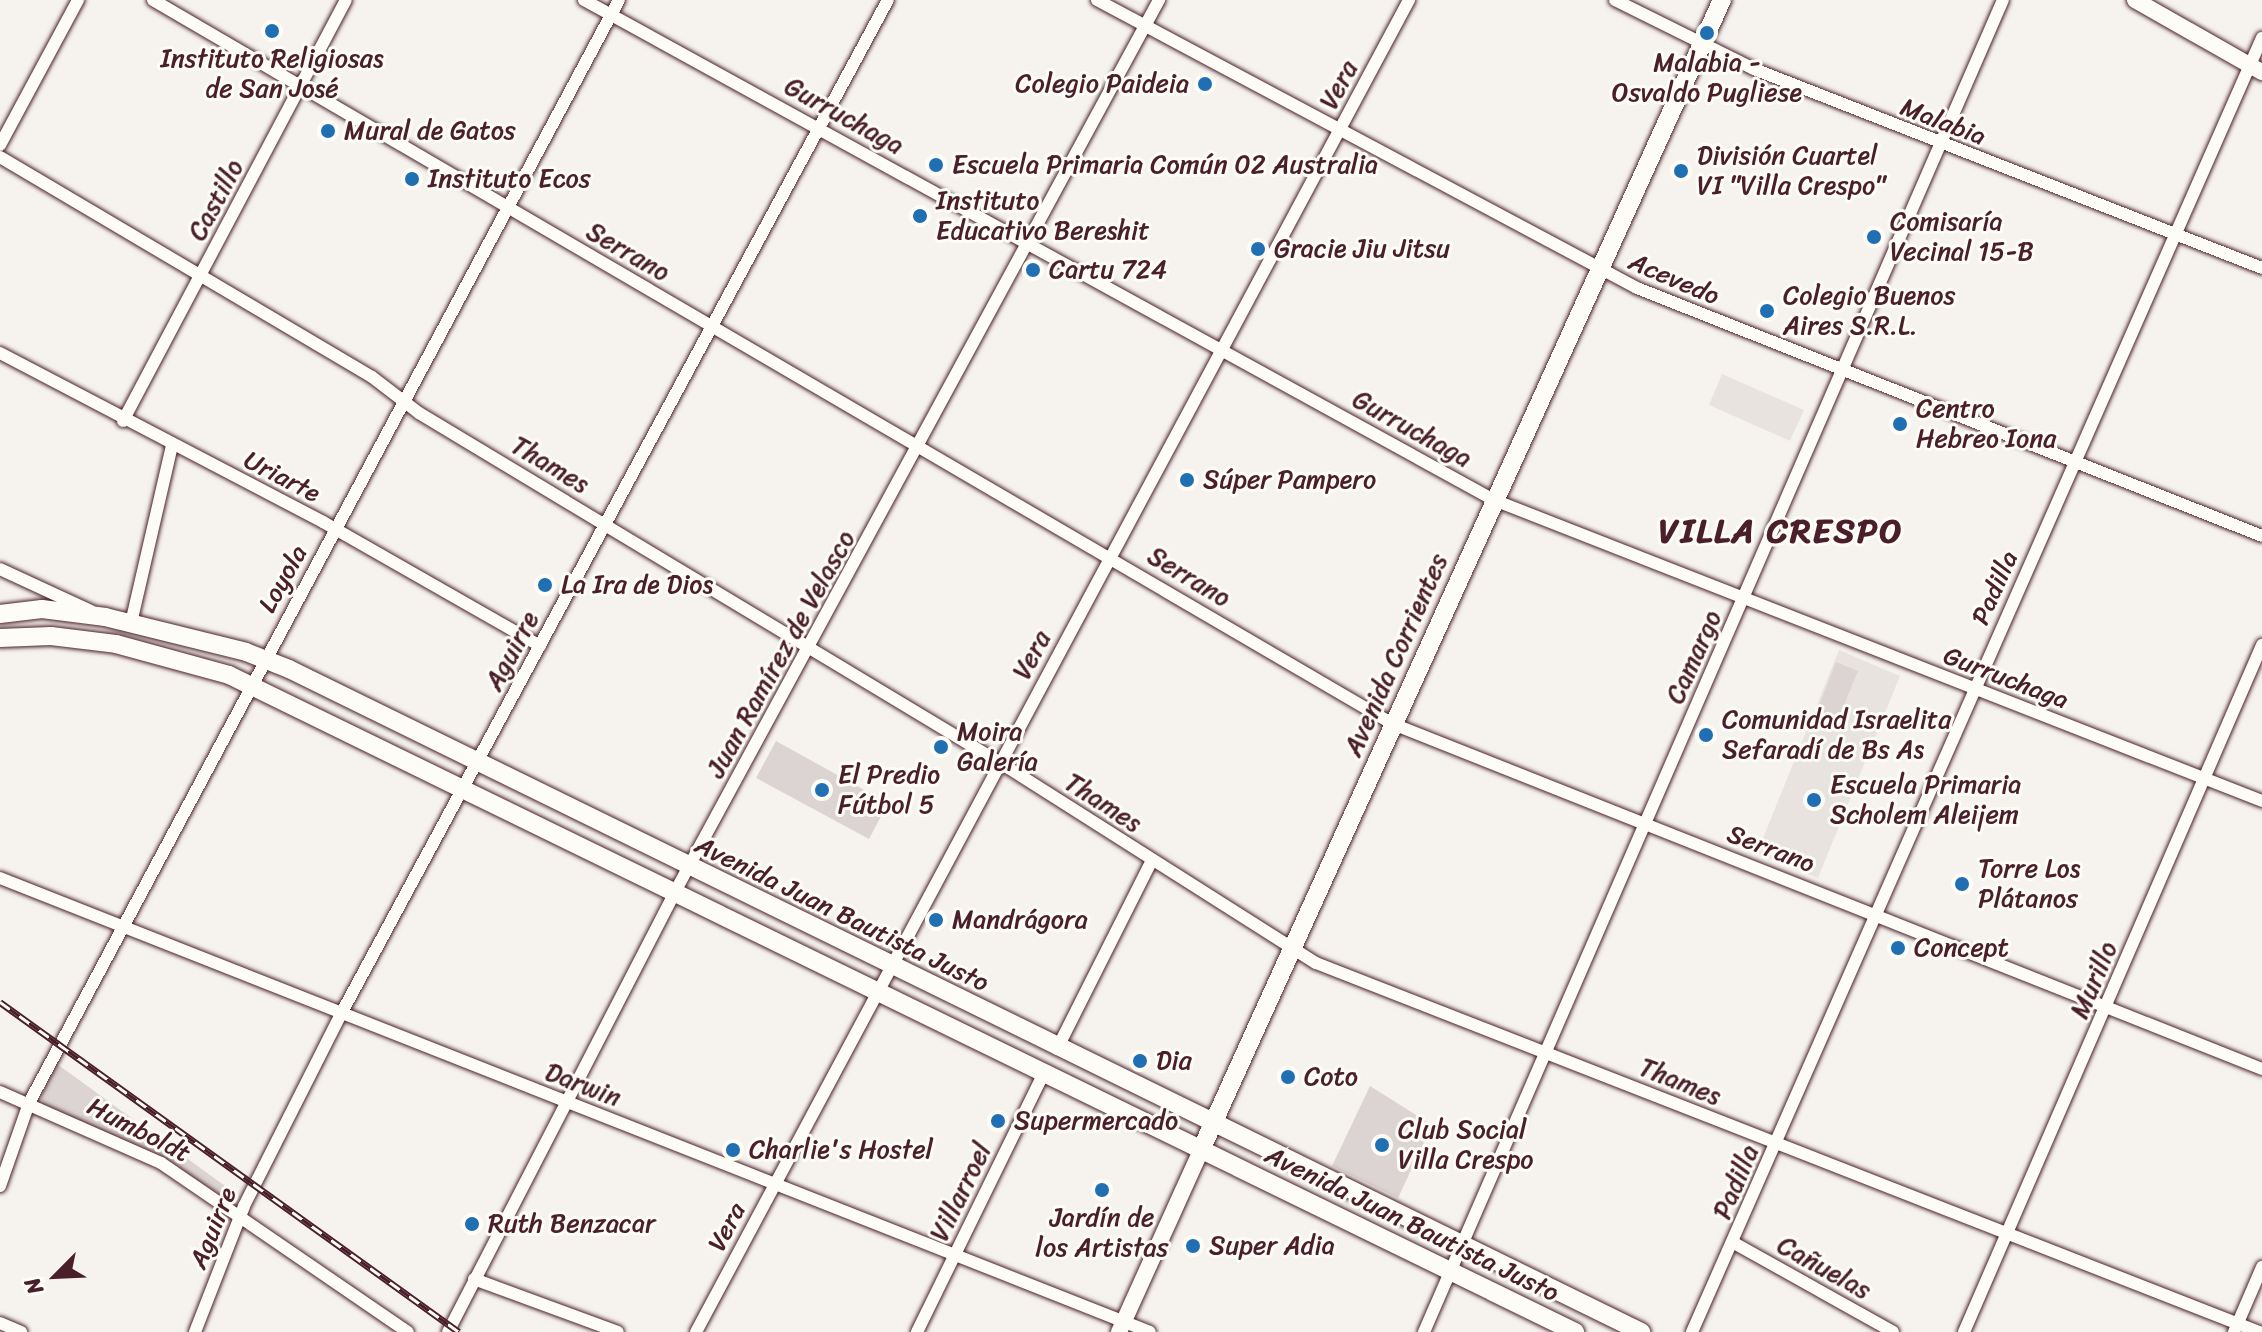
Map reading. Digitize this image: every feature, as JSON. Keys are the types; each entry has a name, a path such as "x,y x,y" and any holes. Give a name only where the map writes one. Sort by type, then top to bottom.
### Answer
{"main road":[{"name":"Avenida Corrientes","path":"1121,1326 1722,0"},
{"path":"2135,0 2255,68"},
{"name":"Avenida Juan Bautista Justo","path":"0,614 42,609 105,617 264,658 891,968 1215,1122 1641,1332"},
{"name":"Avenida Juan Bautista Justo","path":"1,639 51,636 116,644 184,661 249,685 676,890 878,992 1575,1332"}],"street":[{"path":"0,145 78,0"},
{"name":"Serrano","path":"153,0 508,209 1111,556 1393,724 2262,1069"},
{"name":"Castillo","path":"123,421 346,0"},
{"name":"Gurruchaga","path":"584,0 1494,500 2262,801"},
{"name":"Loyola","path":"0,1186 29,1103 249,685 619,0"},
{"name":"Aguirre","path":"195,1332 239,1217 341,1014 888,0"},
{"name":"Acevedo","path":"1097,0 1599,270 1842,372 2262,536"},
{"name":"Juan Ramírez de Velasco","path":"448,1332 676,890 811,648 1159,0"},
{"name":"Vera","path":"696,1332 1409,0"},
{"name":"Malabia","path":"1615,0 1701,46 1939,145 2262,268"},
{"name":"Camargo","path":"1424,1332 2003,0"},
{"name":"Padilla","path":"1692,1332 1734,1243 1874,914 2173,232 2255,68 2262,38"},
{"name":"Thames","path":"0,157 372,377 403,401 999,762 1316,963 2006,1234 2236,1328 2259,1332"},
{"name":"Uriarte","path":"0,353 540,646"},
{"path":"131,623 172,446"},
{"path":"0,569 105,617"},
{"name":"Murillo","path":"1964,1332 2262,645"},
{"path":"1057,1049 1152,860"},
{"name":"Darwin","path":"0,878 955,1253 1121,1326 1150,1332"},
{"name":"Villarroel","path":"917,1332 1045,1071"},
{"name":"Humboldt","path":"0,1092 161,1163 408,1332"},
{"name":"Cañuelas","path":"1734,1243 1893,1332"},
{"path":"2236,1328 2262,1267"},
{"path":"474,1279 618,1332"},
{"path":"0,1323 21,1332"}],"shaded area":[{"path":"1722,374 1804,410 1790,441 1709,405"},
{"path":"1839,650 1900,676 1818,878 1757,853"},
{"path":"1836,662 1858,671 1837,722 1816,713"},
{"name":"El Predio Fútbol 5","path":"776,741 888,803 869,839 756,778"},
{"path":"57,1064 232,1191 226,1199 163,1159 43,1105 41,1095"},
{"name":"Club Social Villa Crespo","path":"1370,1086 1432,1125 1398,1198 1332,1166"}],"railway":[{"path":"0,1002 459,1332"}],"place":[{"name":"Instituto Religiosas de San José","path":"272,31"},
{"name":"Malabia - Osvaldo Pugliese","path":"1707,33"},
{"name":"Colegio Paideia","path":"1205,84"},
{"name":"Mural de Gatos","path":"328,131"},
{"name":"Escuela Primaria Común 02 Australia","path":"936,165"},
{"name":"División Cuartel VI \"Villa Crespo\"","path":"1681,171"},
{"name":"Instituto Ecos","path":"412,179"},
{"name":"Instituto Educativo Bereshit","path":"920,216"},
{"name":"Comisaría Vecinal 15-B","path":"1874,237"},
{"name":"Gracie Jiu Jitsu","path":"1258,249"},
{"name":"Cartu 724","path":"1033,270"},
{"name":"Colegio Buenos Aires S.R.L.","path":"1767,311"},
{"name":"Centro Hebreo Iona","path":"1900,424"},
{"name":"Súper Pampero","path":"1187,480"},
{"name":"La Ira de Dios","path":"545,585"},
{"name":"Comunidad Israelita Sefaradí de Bs As","path":"1706,735"},
{"name":"Moira Galería","path":"941,747"},
{"name":"El Predio Fútbol 5","path":"822,790"},
{"name":"Escuela Primaria Scholem Aleijem","path":"1814,800"},
{"name":"Torre Los Plátanos","path":"1962,884"},
{"name":"Mandrágora","path":"936,920"},
{"name":"Concept","path":"1898,948"},
{"name":"Dia","path":"1140,1061"},
{"name":"Coto","path":"1288,1077"},
{"name":"Supermercado","path":"998,1121"},
{"name":"Club Social Villa Crespo","path":"1382,1145"},
{"name":"Charlie's Hostel","path":"733,1150"},
{"name":"Jardín de los Artistas","path":"1102,1190"},
{"name":"Ruth Benzacar","path":"472,1224"},
{"name":"Super Adia","path":"1193,1246"}],"district":[{"name":"VILLA CRESPO","path":"1781,532"}]}
